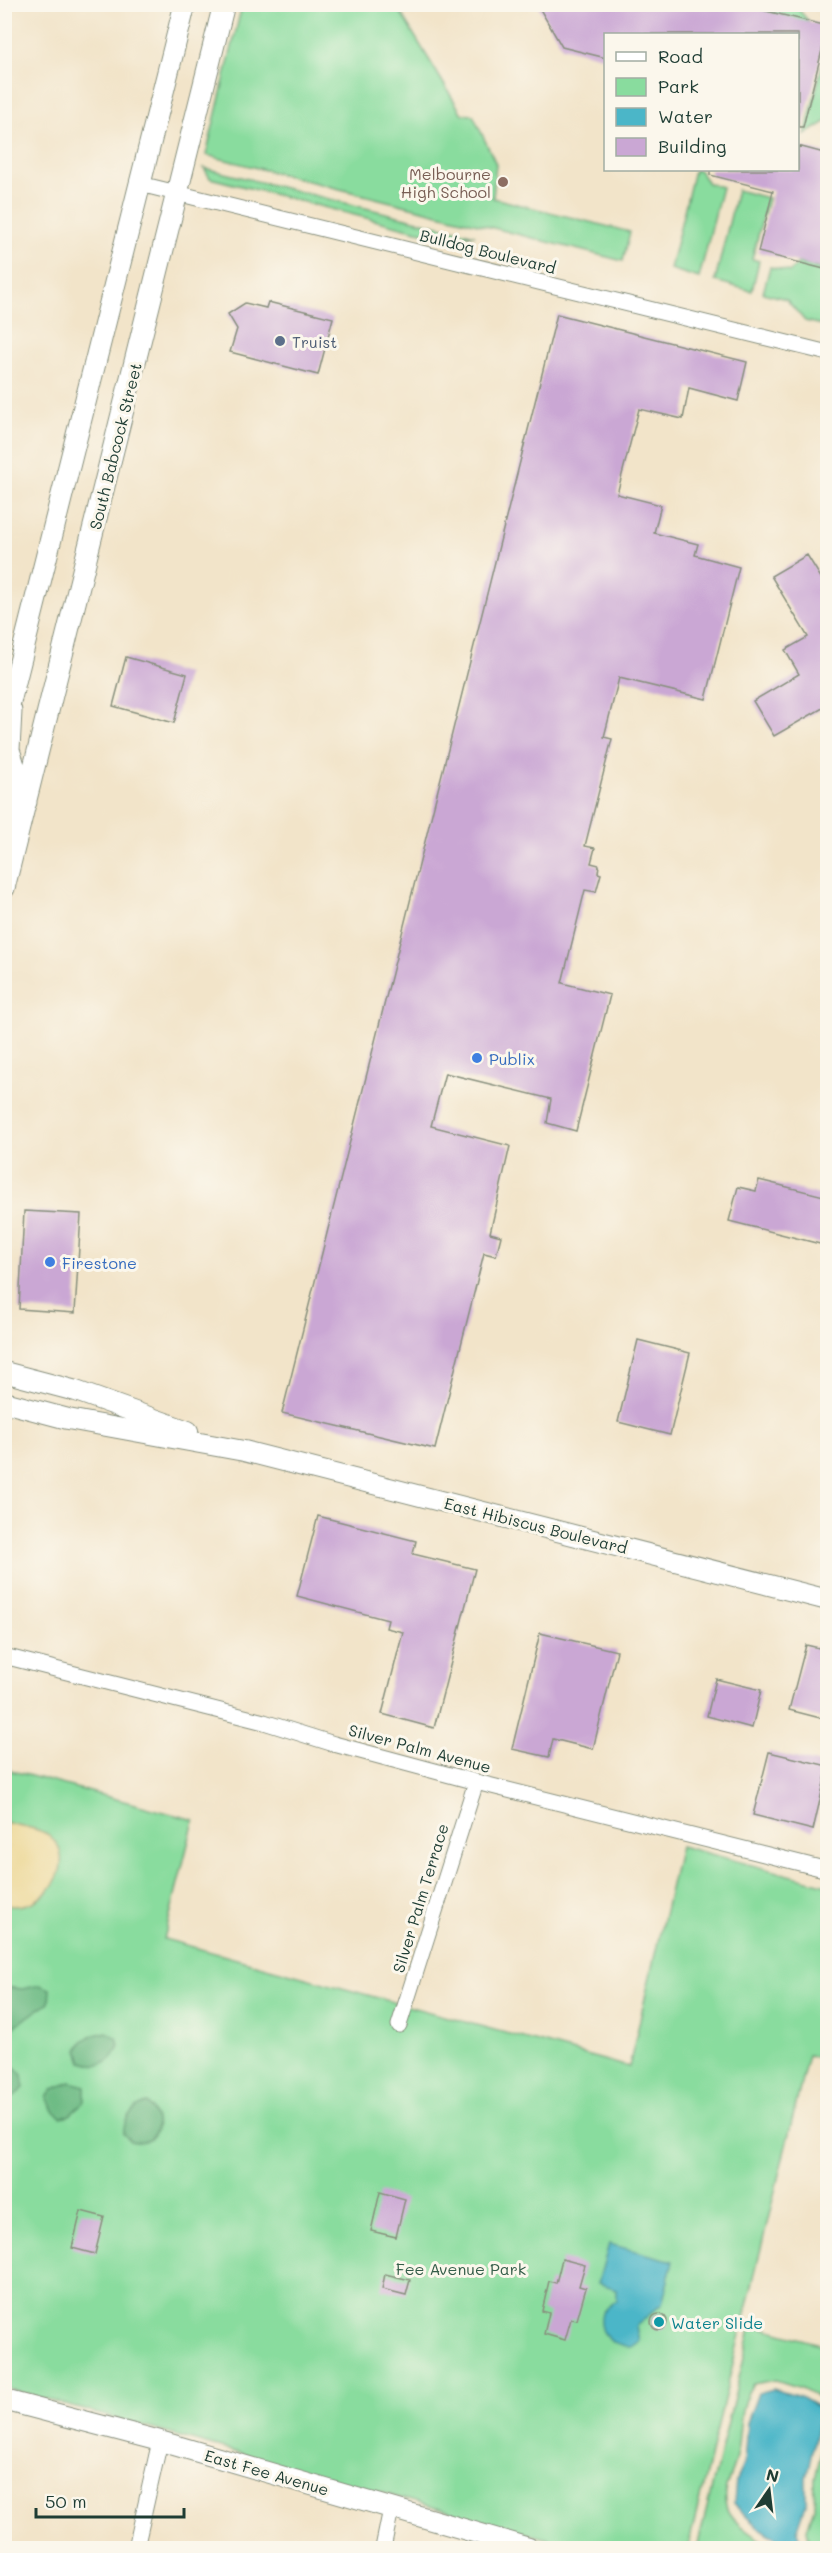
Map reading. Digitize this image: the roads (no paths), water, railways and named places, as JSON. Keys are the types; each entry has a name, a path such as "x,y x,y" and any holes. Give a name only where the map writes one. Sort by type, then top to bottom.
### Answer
{"main road":[{"path":"4,726 185,4"},
{"name":"South Babcock Street","path":"4,888 224,4"},
{"path":"12,696 9,750 26,802"},
{"path":"4,792 14,852"}],"street":[{"name":"Bulldog Boulevard","path":"140,183 828,353"},
{"name":"East Hibiscus Boulevard","path":"4,1372 76,1391 244,1451"},
{"name":"East Hibiscus Boulevard","path":"4,1402 68,1419 244,1451 828,1600"},
{"name":"Silver Palm Avenue","path":"4,1656 264,1722 334,1744 476,1782 828,1870"},
{"name":"Silver Palm Terrace","path":"399,2025 476,1782"},
{"name":"East Fee Avenue","path":"4,2400 160,2441 529,2548"},
{"path":"136,2548 160,2441"},
{"path":"383,2548 392,2509"}],"water":[{"path":"609,2244 673,2261 662,2304 636,2326 639,2341 631,2347 611,2341 601,2326 602,2312 617,2300 617,2289 598,2283"},
{"path":"773,2389 800,2397 821,2409 806,2478 806,2504 797,2531 803,2547 792,2548 758,2527 734,2503 736,2480 744,2463 747,2423 758,2393"}],"place":[{"name":"Melbourne High School","path":"503,182"},
{"name":"Truist","path":"280,341"},
{"name":"Publix","path":"477,1058"},
{"name":"Firestone","path":"50,1262"},
{"name":"Water Slide","path":"659,2322"}],"park label":[{"name":"Fee Avenue Park","path":"461,2268"}]}
